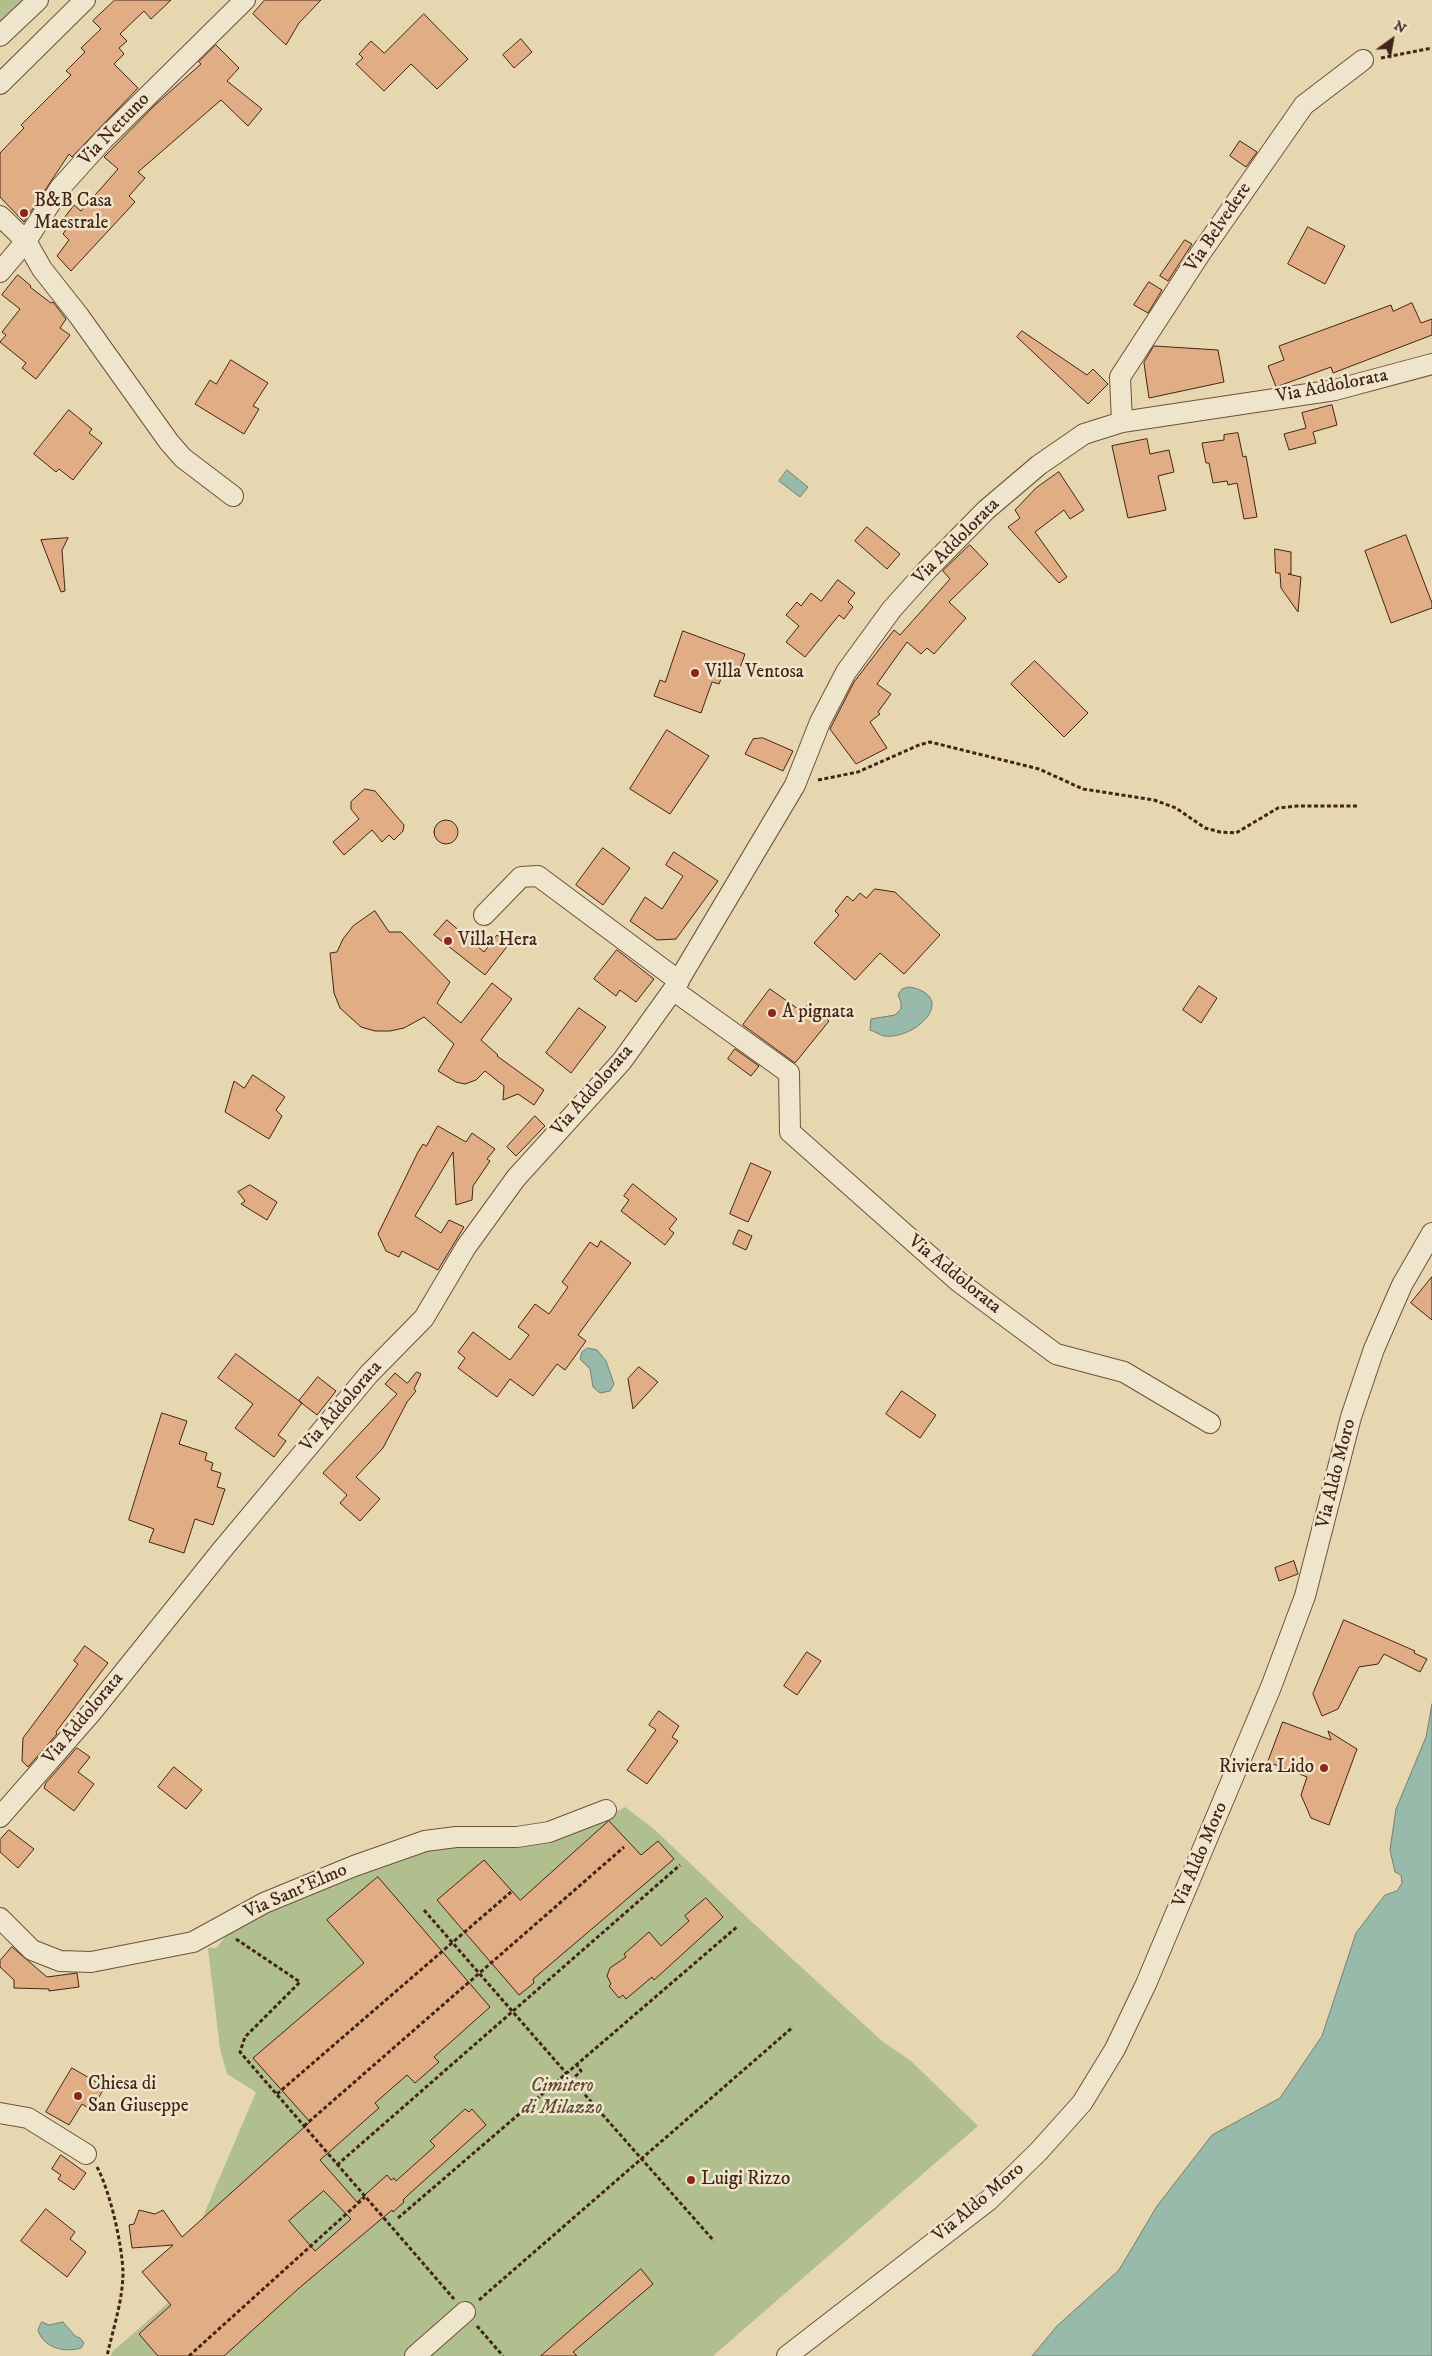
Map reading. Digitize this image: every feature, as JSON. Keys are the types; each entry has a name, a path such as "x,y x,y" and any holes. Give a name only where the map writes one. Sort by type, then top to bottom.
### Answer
{"street":[{"path":"0,36 38,0"},
{"path":"0,84 84,0"},
{"name":"Via Nettuno","path":"0,272 26,241 60,188 103,140 245,0"},
{"name":"Via Belvedere","path":"1122,422 1120,378 1200,254 1304,105 1363,60"},
{"path":"0,216 26,241 42,269 79,316 182,458 233,496"},
{"name":"Via Addolorata","path":"0,1817 91,1713 222,1550 369,1374 424,1318 466,1247 516,1178 622,1062 676,986 795,785 820,722 846,672 892,609 986,510 1039,465 1084,434 1122,422 1335,390 1432,364"},
{"name":"Via Addolorata","path":"484,915 521,877 538,876 789,1073 790,1132 959,1282 1056,1354 1124,1372 1210,1423"},
{"name":"Via Aldo Moro","path":"787,2356 989,2200 1039,2151 1082,2103 1115,2049 1146,1984 1271,1687 1306,1596 1351,1417 1374,1349 1402,1285 1432,1233"},
{"name":"Via Sant'Elmo","path":"0,1918 32,1950 60,1961 91,1962 193,1942 264,1903 354,1866 425,1841 456,1837 516,1837 549,1832 606,1810"},
{"path":"0,2113 28,2118 86,2154"},
{"path":"415,2356 466,2312"}],"path":[{"path":"1363,60 1432,48"},
{"path":"795,785 858,772 930,742 1039,769 1083,789 1154,800 1176,808 1204,828 1220,832 1236,832 1278,808 1297,806 1356,806"},
{"path":"304,2126 624,1847"},
{"path":"337,2165 680,1865"},
{"path":"277,2094 511,1892"},
{"path":"424,1910 567,2074"},
{"path":"222,1926 228,1934 300,1982 244,2037 240,2052 503,2356"},
{"path":"398,2218 738,1926"},
{"path":"466,2312 640,2158 793,2027"},
{"path":"557,2083 562,2089 581,2071 577,2065"},
{"path":"572,2080 714,2241"},
{"path":"86,2154 96,2166 105,2182 119,2242 123,2272 107,2356"},
{"path":"189,2356 365,2198"}],"green space":[{"path":"0,0 28,0 0,26"},
{"name":"Cimitero di Milazzo","path":"625,1807 654,1829 882,2041 911,2061 978,2126 713,2356 111,2356 112,2352 168,2303 142,2272 202,2219 256,2092 227,2074 220,2049 208,1948 216,1948 237,1923 394,1856 614,1813"}],"shaded area":[{"path":"787,470 808,487 800,497 779,481"},
{"path":"910,987 924,992 931,999 932,1008 927,1017 919,1025 896,1035 884,1036 870,1030 871,1019 895,1015 901,1009 898,995 902,989"},
{"path":"588,1348 597,1350 606,1361 614,1384 610,1391 600,1393 593,1387 590,1369 580,1359 582,1352"},
{"path":"1432,1704 1432,2356 1032,2356 1057,2326 1119,2270 1157,2206 1212,2135 1280,2098 1322,2036 1356,1933 1385,1895 1397,1891 1402,1883 1401,1875 1395,1872 1390,1850 1396,1809 1426,1737"},
{"path":"42,2322 49,2325 63,2322 84,2343 81,2348 68,2350 55,2348 45,2341 38,2330"}],"building":[{"path":"115,0 171,0 151,19 144,11 120,34 127,41 119,48 124,54 114,64 138,88 72,157 69,154 24,222 0,197 0,153 24,128 21,125 71,75 66,71 85,52 81,48 101,29 93,21"},
{"path":"265,0 321,0 299,23 286,45 253,14"},
{"path":"424,14 468,59 437,89 411,64 384,91 356,64 363,58 359,54 371,41 384,53"},
{"path":"521,39 532,52 514,68 503,55"},
{"path":"216,45 239,68 227,81 262,109 248,126 221,100 138,172 145,178 129,196 135,202 71,271 57,256 69,240 63,234 67,228 61,222 74,205 81,211 118,169 104,157 155,105 201,64 199,62"},
{"path":"1240,141 1257,152 1246,167 1230,156"},
{"path":"1308,227 1345,246 1325,284 1288,264"},
{"path":"1185,240 1192,244 1168,281 1160,276"},
{"path":"18,275 30,287 51,303 53,302 66,319 60,328 70,335 36,379 22,368 26,363 0,342 6,335 2,332 20,309 2,295"},
{"path":"1149,282 1162,290 1148,313 1134,305"},
{"path":"1412,303 1421,323 1432,319 1432,335 1333,373 1331,367 1276,387 1268,366 1284,360 1279,346 1391,305 1393,311"},
{"path":"1022,331 1087,375 1093,369 1108,384 1088,404 1017,337"},
{"path":"1154,346 1218,350 1224,382 1149,398 1144,363"},
{"path":"231,360 268,383 253,406 259,409 244,434 195,404 210,380 216,384"},
{"path":"1332,405 1337,425 1313,432 1316,443 1289,450 1284,434 1306,428 1302,413"},
{"path":"69,410 92,429 89,433 102,443 73,480 59,469 56,472 34,454"},
{"path":"1238,433 1243,457 1246,456 1257,517 1244,519 1237,483 1228,485 1227,481 1213,483 1202,443 1224,440 1224,435"},
{"path":"1147,439 1150,454 1169,450 1174,472 1158,476 1166,510 1128,518 1112,446"},
{"path":"1059,472 1084,510 1070,519 1064,510 1035,532 1067,577 1059,583 1008,527 1020,518 1015,510 1036,488"},
{"path":"867,527 900,554 887,569 855,541"},
{"path":"1406,535 1432,603 1432,608 1391,623 1365,551"},
{"path":"68,538 62,550 65,591 61,592 41,540"},
{"path":"970,545 988,564 949,602 966,618 934,654 927,648 921,654 907,642 877,684 891,694 878,712 880,714 870,722 887,748 856,764 830,729 854,682 894,630 900,635 950,579 943,571"},
{"path":"1275,549 1291,552 1291,574 1288,574 1301,577 1298,612 1281,588 1280,573 1276,573"},
{"path":"838,580 855,593 848,602 853,607 844,619 839,615 805,657 786,642 799,626 786,615 797,602 801,606 811,593 821,601"},
{"name":"Villa Ventosa","path":"683,631 745,654 737,676 724,671 719,684 712,682 701,713 654,696 660,680 665,682"},
{"path":"1035,661 1088,713 1064,737 1011,684"},
{"path":"667,730 709,756 670,814 630,789"},
{"path":"763,738 793,751 783,771 745,754 753,739"},
{"path":"365,789 375,791 404,825 403,831 394,840 389,835 382,842 372,830 344,855 333,842 359,819 351,809 351,802"},
{"path":"446,820 451,821 457,827 457,837 451,843 446,844 441,843 435,837 434,832 435,827 441,821"},
{"path":"603,848 630,868 603,905 576,885"},
{"path":"674,852 718,881 676,939 657,940 630,921 645,897 662,909 683,876 666,865"},
{"path":"875,889 895,892 940,935 904,974 880,953 855,980 814,943 839,915 835,911 847,896 853,901 860,893 866,898"},
{"path":"375,911 389,932 401,932 450,982 437,1003 461,1023 492,983 512,999 481,1040 497,1056 544,1090 534,1105 518,1094 503,1100 504,1086 485,1071 476,1080 465,1084 456,1082 438,1071 454,1044 424,1017 404,1028 390,1031 375,1031 361,1027 340,1008 334,993 330,953 337,952 343,939 353,926"},
{"path":"447,920 484,952 497,935 509,944 485,975 434,935"},
{"path":"617,950 654,979 636,1002 620,990 616,996 594,979"},
{"path":"1199,986 1217,998 1201,1023 1183,1010"},
{"path":"770,989 801,1011 809,1003 829,1021 795,1063 743,1025"},
{"path":"579,1008 606,1027 571,1073 546,1053"},
{"path":"735,1049 759,1066 751,1076 728,1059"},
{"path":"253,1075 285,1097 276,1110 282,1116 269,1139 225,1112 234,1081 244,1088"},
{"path":"535,1116 545,1126 516,1156 507,1147"},
{"path":"438,1126 466,1142 472,1133 495,1149 487,1159 490,1161 473,1186 472,1200 456,1205 453,1152 415,1216 441,1233 449,1220 464,1227 438,1270 402,1251 399,1257 386,1251 378,1234 418,1152 423,1144 426,1146"},
{"path":"751,1163 771,1172 748,1222 730,1214"},
{"path":"633,1184 677,1219 669,1229 674,1233 665,1245 621,1211 629,1200 624,1196"},
{"path":"250,1185 277,1202 267,1220 241,1204 245,1201 238,1192"},
{"path":"739,1230 752,1236 746,1250 733,1244"},
{"path":"601,1241 631,1263 578,1335 586,1341 565,1370 557,1364 533,1396 510,1379 497,1397 458,1368 465,1358 458,1352 473,1332 510,1360 529,1335 518,1327 535,1304 549,1314 568,1287 562,1282 590,1242 597,1247"},
{"path":"1432,1277 1432,1320 1411,1303"},
{"path":"236,1354 302,1403 278,1435 286,1441 274,1457 235,1428 253,1404 218,1378"},
{"path":"639,1367 658,1382 633,1409 628,1379"},
{"path":"417,1372 421,1374 414,1389 416,1391 407,1402 383,1448 356,1477 380,1499 360,1521 340,1503 347,1495 323,1473 397,1394 385,1384 395,1373 407,1383"},
{"path":"318,1377 336,1391 317,1415 299,1401"},
{"path":"902,1391 936,1415 920,1438 886,1414"},
{"path":"162,1413 187,1421 179,1444 207,1453 205,1460 213,1463 211,1470 221,1473 217,1487 225,1489 213,1525 195,1519 184,1553 149,1542 154,1529 129,1520"},
{"path":"1294,1561 1298,1574 1279,1581 1275,1568"},
{"path":"1344,1620 1415,1651 1414,1653 1427,1659 1420,1672 1384,1654 1378,1664 1359,1667 1338,1709 1322,1716 1313,1694"},
{"path":"85,1646 108,1663 56,1732 57,1734 28,1767 22,1761 23,1738 78,1664 74,1661"},
{"path":"807,1652 821,1661 797,1695 784,1686"},
{"path":"659,1711 679,1726 672,1737 678,1741 647,1784 627,1770 656,1730 649,1725"},
{"path":"1283,1722 1331,1740 1328,1731 1357,1749 1329,1825 1311,1818 1301,1795 1307,1777 1268,1762"},
{"path":"77,1748 90,1757 78,1772 94,1784 74,1811 44,1788 46,1783"},
{"path":"174,1767 202,1790 186,1809 158,1787"},
{"path":"609,1821 641,1855 658,1841 674,1859 533,1979 534,1983 519,1995 437,1900 484,1860 520,1900"},
{"path":"9,1830 34,1849 18,1868 0,1852 0,1840"},
{"path":"378,1877 490,2007 434,2057 439,2062 415,2083 407,2075 375,2103 379,2108 320,2160 357,2202 387,2175 391,2180 394,2178 396,2181 435,2146 430,2141 465,2109 469,2112 472,2109 486,2125 408,2195 403,2200 404,2202 393,2212 392,2210 298,2289 224,2356 158,2356 139,2334 171,2305 142,2272 173,2245 132,2248 129,2225 134,2224 139,2210 155,2214 163,2210 182,2237 310,2122 253,2058 364,1963 327,1920","holes":["324,2191 351,2219 315,2251 289,2221"]},
{"path":"706,1898 723,1917 654,1980 652,1977 626,1999 623,1995 619,1998 609,1986 611,1984 607,1976 610,1968 626,1957 624,1954 649,1932 661,1946 689,1921 685,1916"},
{"path":"12,1947 47,1977 77,1973 79,1987 49,1991 49,1989 14,1988 14,1980 0,1967 0,1961"},
{"name":"Chiesa di San Giuseppe","path":"72,2068 105,2087 91,2110 82,2104 69,2125 46,2112"},
{"path":"61,2155 86,2173 74,2190 58,2179 61,2175 52,2169"},
{"path":"46,2209 75,2232 70,2239 86,2252 67,2277 21,2241"},
{"path":"641,2269 653,2284 573,2352 577,2356 541,2356"}],"place":[{"name":"B&B Casa Maestrale","path":"24,213"},
{"name":"Villa Ventosa","path":"695,673"},
{"name":"Villa Hera","path":"448,941"},
{"name":"A pignata","path":"772,1013"},
{"name":"Riviera Lido","path":"1324,1768"},
{"name":"Chiesa di San Giuseppe","path":"78,2096"},
{"name":"Luigi Rizzo","path":"691,2180"}]}
